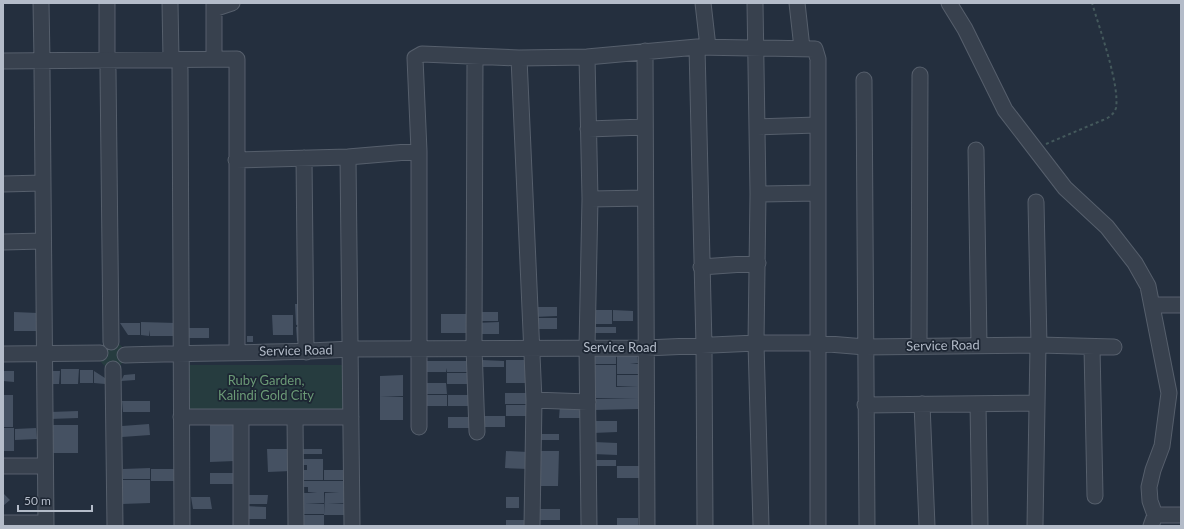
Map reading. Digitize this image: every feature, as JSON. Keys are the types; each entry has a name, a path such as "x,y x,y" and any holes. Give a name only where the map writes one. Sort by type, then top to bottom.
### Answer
{"street":[{"path":"3,523 46,524 41,3"},
{"path":"107,3 112,342"},
{"path":"170,3 175,64 182,526"},
{"path":"214,59 214,6 232,3"},
{"path":"703,3 701,267 704,346 705,526"},
{"path":"755,3 758,194 756,343 761,526"},
{"path":"797,3 802,48"},
{"path":"949,3 965,29 1005,110 1065,188 1108,227 1135,263 1148,286 1175,390 1162,446 1153,470 1149,487 1150,501 1153,520 1181,515"},
{"path":"419,427 419,151 415,58 422,54 519,58 587,57 703,47 815,49 818,59 818,526"},
{"path":"645,51 647,526"},
{"path":"475,57 474,347 477,432"},
{"path":"587,57 590,199 587,347 589,526"},
{"path":"519,58 534,400 532,526"},
{"path":"175,64 214,59 237,59 237,352"},
{"path":"3,61 42,65 175,64 237,69"},
{"path":"3,70 42,65"},
{"path":"920,75 920,345"},
{"path":"864,80 864,347 867,526"},
{"path":"757,127 817,125"},
{"path":"588,128 645,127"},
{"path":"976,150 979,345"},
{"path":"236,160 348,157 419,151"},
{"path":"348,157 352,526"},
{"path":"304,158 306,352"},
{"path":"3,184 42,183"},
{"path":"758,194 817,193"},
{"path":"590,199 645,198"},
{"path":"1035,526 1038,345 1036,202"},
{"path":"3,242 43,242"},
{"path":"701,267 758,263"},
{"path":"1153,305 1181,305"},
{"path":"112,342 122,347 125,355 121,365 112,369 104,366 101,362 100,353 105,344 112,342"},
{"name":"Service Road","path":"125,355 306,352 350,348 646,348 756,343 817,343 864,347 920,345 1038,345 1114,347"},
{"path":"1092,347 1095,496"},
{"path":"3,354 100,353"},
{"path":"112,369 114,526"},
{"path":"534,400 588,402"},
{"path":"865,404 1037,403"},
{"path":"922,404 927,526"},
{"path":"978,404 980,526"},
{"path":"181,417 351,417"},
{"path":"241,417 241,526"},
{"path":"295,417 296,526"},
{"path":"3,466 45,466"}],"path":[{"path":"1034,149 1110,117 1116,109 1111,69 1092,3"}],"green space":[{"path":"112,342 121,346 125,355 121,364 112,368 103,364 99,355 103,346"},
{"name":"Ruby Garden, Kalindi Gold City","path":"186,365 347,365 347,410 186,410"}],"building":[{"path":"295,304 302,304 302,324 296,325"},
{"path":"534,307 557,307 557,316 534,317"},
{"path":"590,310 612,310 612,324 591,324"},
{"path":"613,310 633,311 633,321 613,321"},
{"path":"14,312 38,313 38,331 14,331"},
{"path":"476,312 498,312 498,321 477,321"},
{"path":"441,314 466,314 466,333 441,333"},
{"path":"272,315 293,315 293,335 273,335"},
{"path":"534,318 557,318 557,329 534,329"},
{"path":"141,322 176,323 176,336 150,336 150,330 149,336 141,335"},
{"path":"499,322 499,334 476,334 475,323"},
{"path":"120,323 140,323 140,335 128,335"},
{"path":"301,326 302,341 297,341 296,327"},
{"path":"592,327 616,327 616,333 592,333"},
{"path":"187,328 209,328 209,338 187,338"},
{"path":"247,336 253,336 253,342 247,342"},
{"path":"593,352 616,352 616,364 593,364"},
{"path":"617,352 637,352 638,363 630,364 638,364 638,374 617,374"},
{"path":"482,360 504,361 504,367 482,367"},
{"path":"506,360 529,360 529,371 506,371"},
{"path":"424,361 470,361 470,372 447,372 446,368 446,372 423,372"},
{"path":"593,365 616,365 616,387 638,386 638,398 594,398"},
{"path":"61,369 79,369 78,384 61,384"},
{"path":"80,370 93,370 93,383 80,383"},
{"path":"3,371 14,371 14,382 3,381"},
{"path":"51,371 60,371 59,384 50,384"},
{"path":"94,371 105,378 105,384 94,383"},
{"path":"506,371 529,371 529,383 506,383"},
{"path":"447,373 470,373 470,384 447,384"},
{"path":"135,374 135,380 121,381 124,375"},
{"path":"403,375 403,396 380,397 380,376"},
{"path":"617,375 638,375 638,386 617,386"},
{"path":"424,383 446,383 447,394 424,394"},
{"path":"505,393 529,393 529,404 505,404"},
{"path":"3,395 13,395 13,427 3,427"},
{"path":"424,395 447,395 447,406 424,406"},
{"path":"448,395 470,395 470,406 448,406"},
{"path":"380,397 403,397 403,420 380,420"},
{"path":"638,398 638,409 594,410 594,399"},
{"path":"122,401 150,401 150,412 123,412"},
{"path":"506,405 529,405 529,416 506,416"},
{"path":"560,405 583,405 583,418 559,418"},
{"path":"78,411 78,418 50,419 50,412"},
{"path":"483,416 505,416 505,427 483,427"},
{"path":"448,417 471,417 471,428 448,428"},
{"path":"210,421 235,421 235,461 210,462"},
{"path":"593,421 617,421 617,432 593,433"},
{"path":"149,424 150,435 122,437 122,426"},
{"path":"50,425 78,425 78,453 51,453"},
{"path":"3,428 14,428 14,451 3,451"},
{"path":"36,428 37,439 15,440 15,429"},
{"path":"536,434 559,434 559,440 536,440"},
{"path":"594,442 617,443 617,455 593,454"},
{"path":"267,449 290,449 291,471 268,472"},
{"path":"299,449 322,449 322,454 299,454"},
{"path":"506,451 528,452 528,469 505,468"},
{"path":"536,451 559,451 558,486 536,486"},
{"path":"301,459 323,459 323,480 302,480 303,470 307,470 307,465 301,465"},
{"path":"594,460 616,460 616,466 594,466"},
{"path":"617,466 640,466 640,478 617,478"},
{"path":"150,468 150,479 123,479 123,469"},
{"path":"151,469 177,469 177,481 151,481"},
{"path":"324,470 346,470 346,480 324,480"},
{"path":"210,473 233,473 233,484 210,484"},
{"path":"122,480 150,480 150,503 122,504"},
{"path":"302,481 324,481 324,503 305,503 324,504 324,514 301,514 302,493 317,493 308,492 308,487 302,487"},
{"path":"324,481 347,481 347,503 328,503 347,504 347,515 324,515 325,493 339,492 324,492"},
{"path":"3,493 10,500 3,506"},
{"path":"245,495 268,495 267,504 245,504"},
{"path":"191,497 210,497 212,509 193,509"},
{"path":"506,497 519,497 519,508 506,508"},
{"path":"245,506 266,507 266,519 244,519"},
{"path":"538,509 560,509 560,520 538,520"},
{"path":"301,515 324,515 324,526 301,526"},
{"path":"617,518 638,518 638,526 617,526"},
{"path":"506,520 528,520 528,526 506,526"}]}
